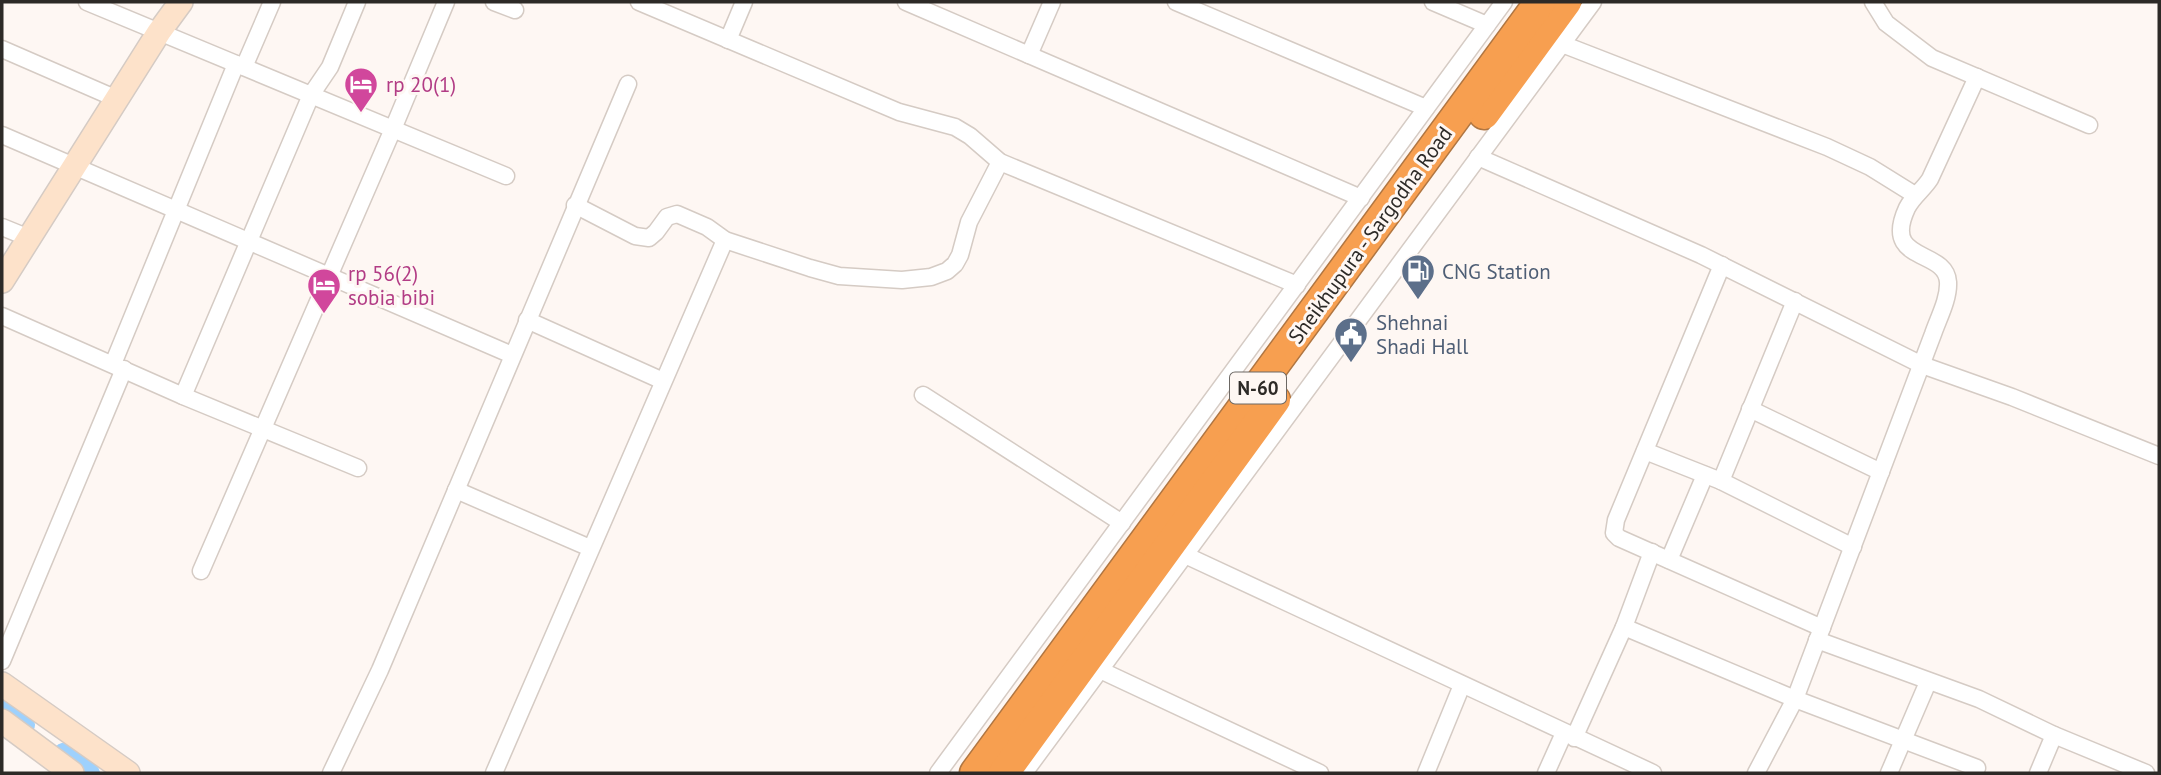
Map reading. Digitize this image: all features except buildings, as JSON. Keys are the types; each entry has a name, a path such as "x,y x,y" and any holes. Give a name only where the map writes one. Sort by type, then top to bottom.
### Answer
{"highway":[{"name":"Sheikhupura - Sargodha Road","path":"975,773 1540,2"},
{"name":"Sheikhupura - Sargodha Road","path":"1004,773 1566,2"}],"street":[{"path":"87,2 506,176"},
{"path":"2,281 159,32 181,2"},
{"path":"2,661 119,366 176,210 240,66 272,2"},
{"path":"183,396 312,96 330,67 356,2"},
{"path":"201,570 446,2"},
{"path":"494,2 515,10"},
{"path":"639,2 899,112 955,127 970,136 1000,162 1297,285"},
{"path":"728,40 744,2"},
{"path":"906,2 1361,198"},
{"path":"1029,55 1052,2"},
{"path":"1176,2 1426,108"},
{"path":"1433,2 1487,25"},
{"path":"938,773 1504,2"},
{"path":"1024,773 1593,2"},
{"path":"1873,2 1886,23 1923,52 2089,125"},
{"path":"1562,44 1827,146 1870,167 1915,195"},
{"path":"2,49 117,99"},
{"path":"1756,773 1795,699 1922,365 1948,285 1944,270 1911,250 1900,236 1901,224 1915,195 1930,178 1977,77"},
{"path":"331,773 380,670 628,84"},
{"path":"2,135 512,355"},
{"path":"1478,157 1722,265 1922,365 2012,397 2159,456"},
{"path":"575,205 635,236 649,238 667,217 677,215 707,228 725,240 810,268 839,276 902,280 940,274 955,264 969,222 1000,162"},
{"path":"2,226 29,238"},
{"path":"494,773 725,240"},
{"path":"1722,265 1614,529 1619,538 1820,634 1928,682 1979,699 2054,735 2144,773"},
{"path":"1721,481 1795,302"},
{"path":"2,316 183,396 358,468"},
{"path":"527,320 663,381"},
{"path":"923,395 1122,523"},
{"path":"1750,409 1881,472"},
{"path":"1645,452 1721,481 1853,547"},
{"path":"1669,560 1705,475"},
{"path":"456,490 590,548"},
{"path":"1546,773 1569,736 1624,627 1652,552"},
{"path":"1185,555 1653,773"},
{"path":"1624,627 1795,699 1977,768"},
{"path":"1100,670 1320,773"},
{"path":"1889,773 1928,682"},
{"path":"2,684 128,773"},
{"path":"1426,773 1462,685"},
{"path":"2,721 72,773"},
{"path":"2038,773 2054,735"}],"waterway":[{"path":"2,707 26,725"},
{"path":"63,752 91,773"}],"place":[{"name":"rp 20(1)","path":"361,114"},
{"name":"CNG Station","path":"1418,301"},
{"name":"rp 56(2) sobia bibi","path":"324,315"},
{"name":"Shehnai Shadi Hall","path":"1351,364"}]}
